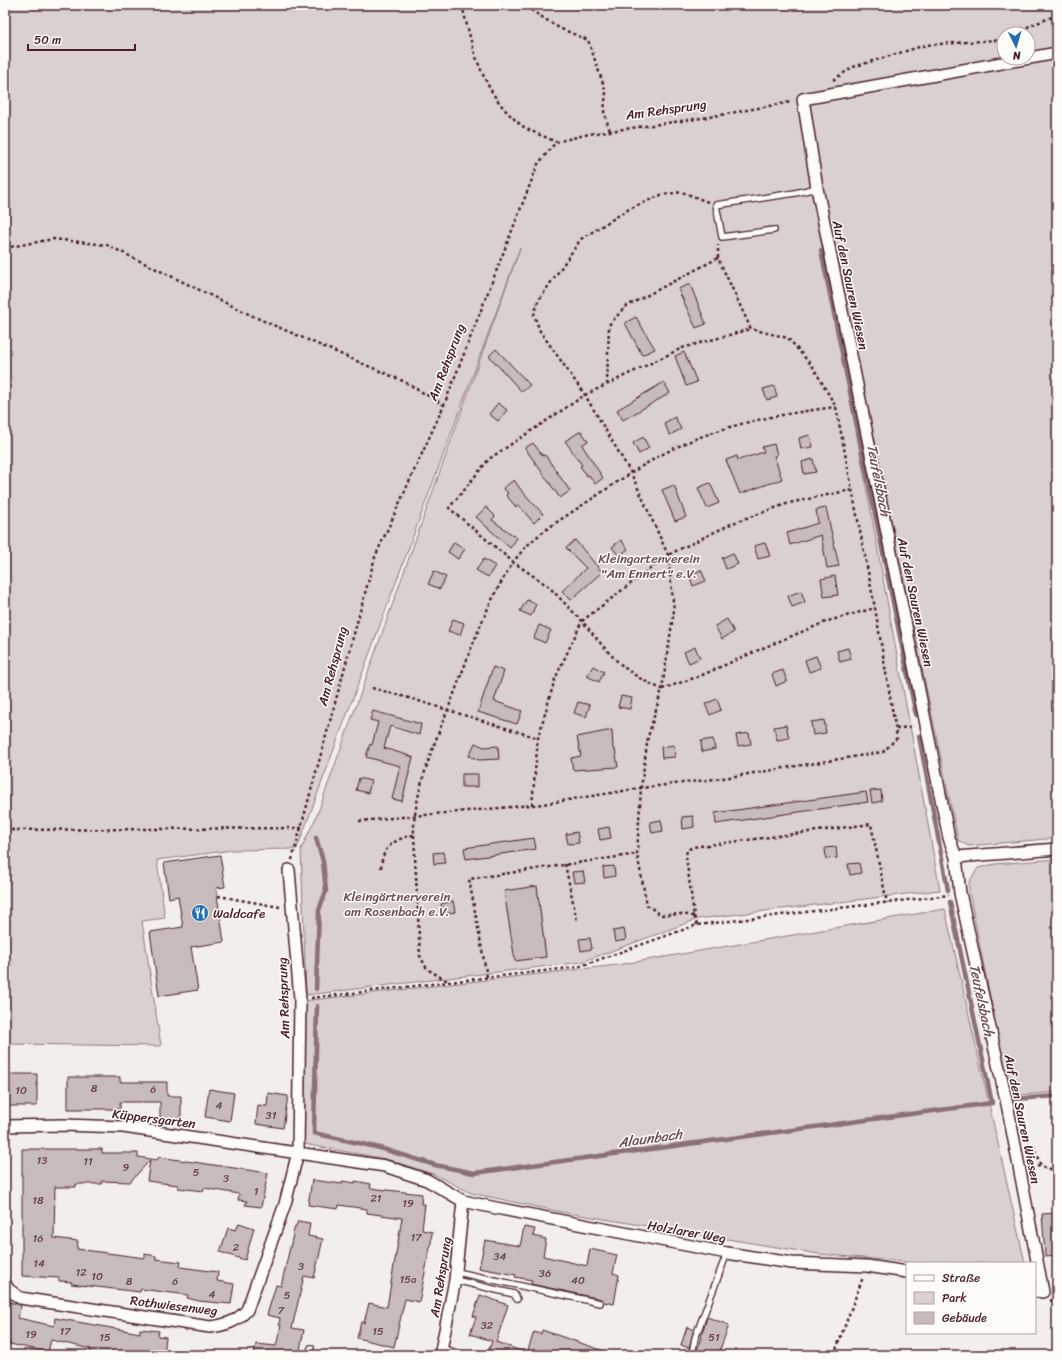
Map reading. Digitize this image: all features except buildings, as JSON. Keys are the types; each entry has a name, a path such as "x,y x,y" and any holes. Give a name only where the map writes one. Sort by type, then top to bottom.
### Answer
{"street":[{"path":"803,99 1057,53"},
{"name":"Auf den Sauren Wiesen","path":"803,99 817,188 949,838 956,857 960,893 1008,1109 1034,1262"},
{"path":"956,857 1057,850"},
{"name":"Am Rehsprung","path":"289,870 300,999 298,1152"},
{"name":"Küppersgarten","path":"5,1126 64,1125 123,1127 298,1152"},
{"path":"298,1152 385,1166 427,1180 463,1201"},
{"name":"Rothwiesenweg","path":"5,1283 8,1289 20,1298 210,1326 227,1325 240,1318 247,1310 285,1204 298,1152"},
{"name":"Am Rehsprung","path":"441,1352 456,1276 463,1201"},
{"name":"Holzlarer Weg","path":"463,1201 727,1253 792,1263 868,1266 906,1272"},
{"name":"Auf den Sauren Wiesen","path":"1036,1274 1039,1292"}],"lane":[{"path":"774,230 722,237 716,205 795,193 817,188"},
{"path":"693,1349 695,1338 727,1253"},
{"path":"456,1276 514,1294 517,1300"},
{"path":"456,1276 600,1303"},
{"path":"309,1355 311,1348"},
{"path":"441,1352 463,1355"}],"path":[{"path":"462,5 479,69 495,97 520,125 556,142"},
{"path":"520,5 528,8 559,28 588,40 606,92 604,112 610,131"},
{"path":"1030,26 1057,15"},
{"path":"828,83 853,67 926,45 996,40"},
{"name":"Am Rehsprung","path":"289,870 302,828 376,557 444,405 538,164 556,142 610,131 716,116 803,99"},
{"path":"694,916 681,914 661,915 647,905 637,854 648,737 662,689 674,610 668,555 631,473 585,395 540,331 534,315 538,302 581,238 629,209 661,195 682,192 716,205"},
{"path":"5,248 53,239 107,246 257,318 403,381 444,405"},
{"path":"607,383 609,325 625,307 718,258 751,329"},
{"path":"360,821 532,805 642,788 730,777 884,752 897,738 875,608 836,406 814,368 788,338 751,329 682,348 607,383 585,395 489,459 449,508 513,562 548,586 582,621 618,664 643,681 662,689 700,676 828,621 875,608"},
{"path":"450,982 427,968 420,956 414,816 433,746 447,710 485,613 513,562 541,533 631,473 688,442 741,424 788,413 836,406"},
{"path":"532,805 538,738 555,679 582,621 668,555 732,523 789,503 852,490"},
{"path":"372,688 538,738"},
{"path":"896,729 926,723"},
{"path":"697,925 694,916 686,856 687,850 693,847 871,824 886,903"},
{"path":"5,830 302,828"},
{"path":"381,868 382,858 385,852 398,839 414,835"},
{"path":"487,977 469,879 637,854"},
{"path":"565,864 577,921"},
{"path":"300,999 578,967 697,925 960,893"},
{"path":"218,896 292,909"},
{"path":"1033,1145 1041,1166"},
{"path":"1035,1167 1041,1166 1057,1172"},
{"path":"834,1355 868,1266"}],"green space":[{"path":"5,5 1057,5 1057,49 1036,53 1036,26 996,26 996,60 801,97 807,163 940,890 698,919 582,962 306,995 301,849 317,815 520,248 297,849 232,850 157,860 165,918 142,921 161,1046 5,1044"},
{"path":"1057,56 1057,838 968,846 958,840 816,161 805,101 1001,66 1036,66 1036,60"},
{"path":"1057,859 1057,1092 1010,1096 969,892 969,882 978,868 995,864"},
{"path":"945,909 1025,1262 906,1262 819,1254 561,1212 471,1193 433,1174 386,1159 304,1144 294,1002 617,965"}],"waterway":[{"name":"Teufelsbach","path":"821,250 916,715"},
{"name":"Teufelsbach","path":"919,736 948,890"},
{"path":"316,838 323,861 326,891 319,910 316,989"},
{"name":"Alaunbach","path":"317,1006 314,1133 380,1148 435,1165 474,1173 992,1103 950,902"},
{"name":"Alaunbach","path":"1015,1099 1057,1096"}],"place":[{"name":"Waldcafe","path":"200,913"}],"park label":[{"name":"Kleingartenverein \"Am Ennert\" e.V.","path":"649,566"},
{"name":"Kleingärtnerverein am Rosenbach e.V.","path":"397,904"}]}
